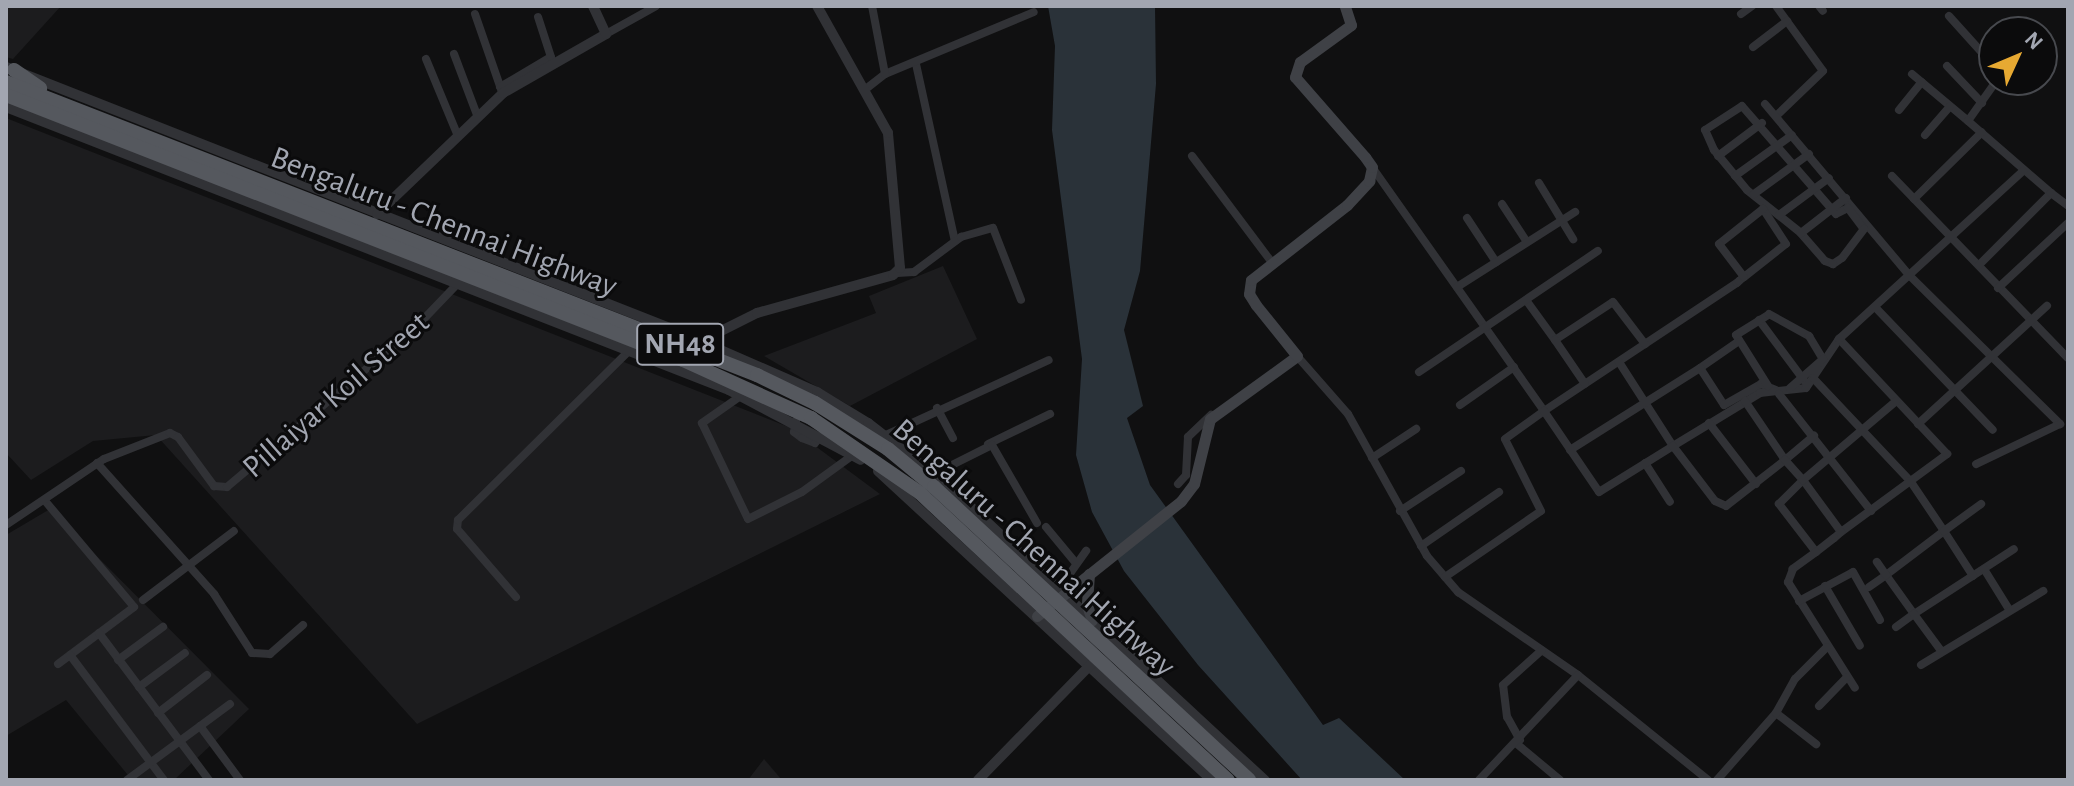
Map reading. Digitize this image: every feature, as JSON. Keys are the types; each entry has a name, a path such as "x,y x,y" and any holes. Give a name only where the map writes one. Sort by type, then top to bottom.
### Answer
{"highway":[{"name":"Bengaluru - Chennai Highway","path":"9,73 111,120 701,360 795,409 874,457 1053,602 1249,780"},
{"name":"Bengaluru - Chennai Highway","path":"6,95 461,280 633,346 701,360"},
{"name":"Bengaluru - Chennai Highway","path":"1053,602 1094,662 1228,780"}],"main road":[{"path":"1053,602 1176,505 1192,488 1204,428 1219,412 1297,356 1249,294 1251,280 1270,260 1347,205 1369,181 1372,167 1295,77 1300,62 1351,25 1345,6"},
{"path":"1091,572 1087,605 1092,620"}],"street":[{"path":"593,6 606,34"},
{"path":"377,214 502,90 656,6"},
{"path":"817,6 867,88 888,133 901,261 897,273"},
{"path":"872,6 885,74"},
{"path":"1741,14 1752,6"},
{"path":"1776,6 1823,71 1776,116"},
{"path":"867,88 885,74 916,64 1034,12"},
{"path":"475,14 502,90"},
{"path":"1949,16 1978,48"},
{"path":"538,17 552,60"},
{"path":"1753,47 1787,21"},
{"path":"454,54 477,115"},
{"path":"426,59 457,134"},
{"path":"916,64 955,241"},
{"path":"1947,66 1982,103"},
{"path":"9,73 377,214 701,360 799,382 886,435 934,474 1053,602"},
{"path":"1912,74 2068,206"},
{"path":"1899,110 1922,82"},
{"path":"1968,121 1987,96"},
{"path":"1765,104 1910,276 2060,424 1976,464"},
{"path":"1744,106 1762,123 1836,214 1848,208 1864,229 1842,258 1833,264 1825,261 1801,233 1735,176 1718,156 1705,130 1744,106"},
{"path":"1925,135 1950,106"},
{"path":"6,107 461,280"},
{"path":"1718,156 1762,123"},
{"path":"1914,199 1982,132"},
{"path":"1735,176 1792,135"},
{"path":"1754,194 1809,154"},
{"path":"1192,156 1270,260"},
{"path":"1372,167 1599,492 1745,401 1809,382 1839,339 2023,171"},
{"path":"1892,176 2068,358"},
{"path":"1779,215 1829,178"},
{"path":"1539,183 1573,239"},
{"path":"1979,265 2051,193"},
{"path":"1801,233 1846,198"},
{"path":"1502,204 1527,242"},
{"path":"1445,577 1541,511 1505,439 1744,277 1786,244 1763,209 1719,244 1744,277"},
{"path":"1457,287 1575,212"},
{"path":"1467,218 1496,262"},
{"path":"1998,288 2068,223"},
{"path":"701,360 721,330 757,313 897,273 914,272 955,241 995,229 1021,300"},
{"path":"1419,372 1598,251"},
{"name":"Pillaiyar Koil Street","path":"6,525 46,502 97,463 172,433 214,486 227,487 461,280"},
{"path":"1526,300 1585,384"},
{"path":"1555,340 1613,302 1645,344"},
{"path":"1918,424 2047,306"},
{"path":"1875,307 1993,430"},
{"path":"1825,359 1809,336 1769,314 1736,335 1773,391 1832,457 1871,511"},
{"path":"1759,320 1809,382 1864,429 1911,482 1973,576"},
{"path":"1839,339 1947,454 1789,574 1799,601 1855,688"},
{"path":"1570,450 1739,341"},
{"path":"516,597 457,529 458,520 633,346"},
{"path":"1297,356 1348,414 1400,511 1445,577 1483,612 1578,675 1708,780"},
{"path":"701,360 742,395 796,421 853,455 1053,602 1092,620 1265,780"},
{"path":"886,435 937,408 1049,360"},
{"path":"1619,362 1673,446 1720,505 1730,505 1814,436"},
{"path":"1460,405 1514,367"},
{"path":"1700,368 1724,405 1761,384 1773,391"},
{"path":"742,395 702,423 748,519 802,492 853,455"},
{"path":"1745,401 1785,460 1841,532"},
{"path":"1816,552 1779,504 1896,401"},
{"path":"937,408 953,438"},
{"path":"1178,484 1186,475 1191,430 1219,412"},
{"path":"934,474 1050,414"},
{"path":"1709,423 1756,484"},
{"path":"1372,458 1416,429"},
{"path":"988,444 1042,525 1075,562"},
{"path":"97,463 189,565 252,653 270,654 303,625"},
{"path":"1645,463 1670,502"},
{"path":"1400,511 1461,471"},
{"path":"1421,546 1499,492"},
{"path":"46,502 134,607 58,664"},
{"path":"1869,587 1981,504"},
{"path":"143,600 234,531"},
{"path":"1896,627 2014,549"},
{"path":"1053,602 1075,562 1086,551"},
{"path":"1877,562 1942,652"},
{"path":"1984,569 2010,611"},
{"path":"1799,601 1853,572 1880,620"},
{"path":"1825,586 1860,646"},
{"path":"1921,665 2043,591"},
{"path":"118,660 163,627"},
{"path":"99,633 209,780"},
{"path":"1717,780 1776,713 1795,679 1827,647"},
{"path":"1542,650 1503,685 1507,717 1519,742 1560,780"},
{"path":"139,687 185,653"},
{"path":"70,655 164,780"},
{"path":"978,780 1094,662 1212,780"},
{"path":"158,713 207,675"},
{"path":"1479,780 1519,742 1578,675"},
{"path":"1819,706 1846,678"},
{"path":"127,780 230,704"},
{"path":"1776,713 1816,744"},
{"path":"200,726 240,780"}],"shaded area":[{"path":"6,6 61,6 13,59 6,57"},
{"path":"1048,6 1155,6 1156,84 1140,271 1124,330 1143,406 1127,418 1150,485 1323,725 1339,718 1405,780 1302,780 1198,665 1124,571 1092,512 1076,455 1082,359 1052,130 1055,46"},
{"path":"6,118 791,428 880,494 417,724 156,435 93,441 31,480 6,453"},
{"path":"943,266 977,339 850,406 764,356 876,313 869,296"},
{"path":"50,509 249,709 174,780 132,780 66,700 6,736 6,535"},
{"path":"764,759 782,780 748,780"}]}
